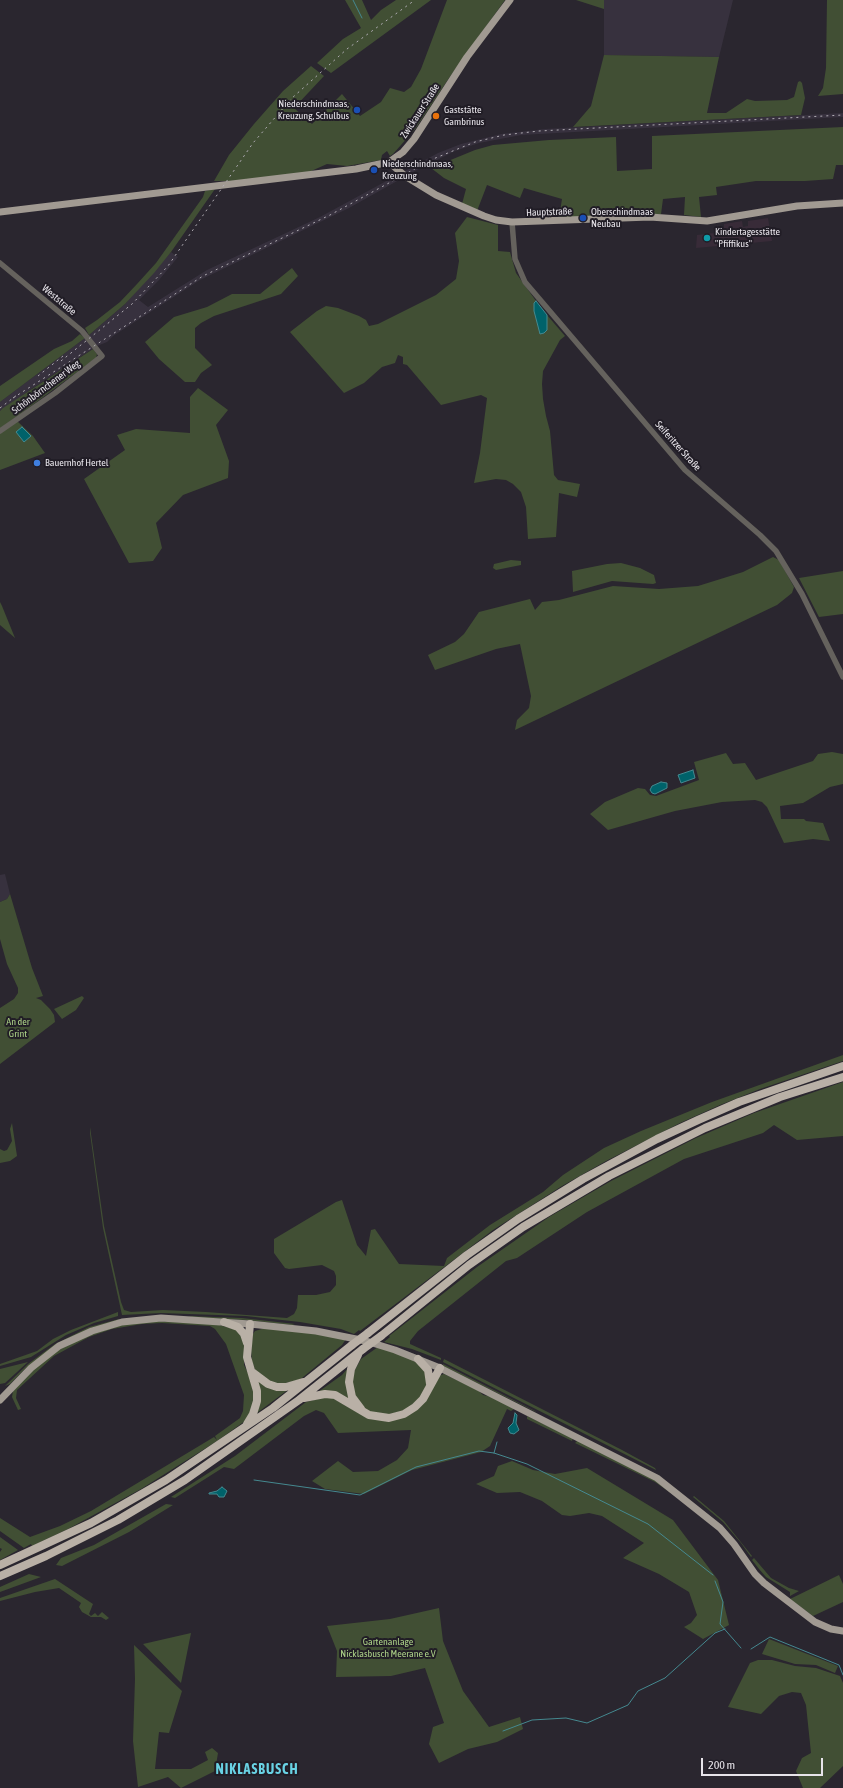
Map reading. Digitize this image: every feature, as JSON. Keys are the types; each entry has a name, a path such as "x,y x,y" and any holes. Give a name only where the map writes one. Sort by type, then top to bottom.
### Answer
{"highway":[{"path":"0,1565 71,1534 130,1502 246,1427 308,1381 467,1255 518,1219 583,1179 657,1139 698,1120 764,1093 843,1066"},
{"path":"0,1576 46,1556 118,1520 185,1480 300,1400 469,1265 511,1236 609,1176 705,1128 780,1097 843,1077"},
{"path":"224,1322 238,1328 244,1334 248,1344"},
{"path":"246,1427 253,1414 257,1401 257,1391 247,1356 250,1324"},
{"path":"361,1351 351,1369 349,1382 352,1398 364,1413"},
{"path":"418,1359 428,1370 431,1378 430,1386"},
{"path":"300,1400 325,1394 335,1395 364,1413 380,1418 389,1418 404,1414 423,1399 440,1368"},
{"path":"251,1372 268,1384 277,1387 286,1387 308,1381"}],"main road":[{"name":"Zwickauer Straße","path":"0,212 373,167 389,162 403,152 411,143 467,57 510,0"},
{"name":"Hauptstraße","path":"389,162 405,176 436,195 484,216 496,220 512,222 650,217 707,221 797,206 843,204"},
{"path":"0,1400 41,1359 59,1346 92,1331 122,1322 144,1319 168,1318 300,1329 337,1335 395,1350 440,1368 657,1478 720,1528 757,1576 815,1622 831,1629 843,1631"}],"street":[{"name":"Seiferitzer Straße","path":"512,222 515,259 525,282 685,470 760,535 776,551 802,594 843,677"},
{"name":"Weststraße","path":"0,263 82,331 102,356"},
{"name":"Schönbörnchener Weg","path":"0,431 55,393 102,356"}],"shaded area":[{"path":"604,0 733,0 719,57 604,55"},
{"path":"843,113 843,117 521,135 479,143 455,151 415,171 349,208 200,280 113,336 107,342 97,346 0,411 0,402 89,335 125,304 171,252 178,257 159,280 139,300 148,307 207,270 320,217 438,153 461,144 501,134 545,129"},
{"path":"768,218 772,241 696,248 697,235 715,233 715,230 724,229 724,224 742,221 743,227 748,226 748,221"},
{"path":"5,874 10,894 7,899 0,902 0,875"}],"green space":[{"path":"345,0 362,0 371,20 381,10 396,0 431,0 331,73 317,63 343,39 361,28"},
{"path":"447,0 505,0 449,78 416,128 393,154 390,156 387,151 382,155 381,160 347,166 327,164 309,172 240,181 214,181 229,155 254,124 283,91 311,66 324,76 294,108 312,124 342,94 360,116 381,102 390,88 404,92 411,87 421,69"},
{"path":"576,0 604,0 604,9"},
{"path":"827,0 843,0 843,94 818,96 823,88 826,68"},
{"path":"604,55 719,57 707,113 726,113 747,99 755,101 787,100 794,97 798,82 800,81 802,83 805,98 801,115 573,127 591,106"},
{"path":"843,127 843,165 836,165 833,179 805,181 756,181 716,187 717,195 699,197 701,217 684,215 685,197 663,199 661,214 624,214 559,218 562,199 524,188 520,198 487,185 477,211 462,204 466,189 444,178 431,168 475,150 493,145 549,140 616,137 617,171 652,169 652,136"},
{"path":"215,189 171,252 154,273 125,304 89,335 85,328 120,302 137,284 156,263 203,197 205,191"},
{"path":"467,217 498,225 498,251 510,252 516,273 536,301 534,303 547,330 547,315 565,336 560,340 543,371 543,399 550,431 554,475 558,480 580,484 577,497 559,493 556,537 528,539 526,507 521,492 513,484 506,480 496,479 474,483 480,453 487,398 481,395 441,405 407,365 403,364 403,357 398,355 395,363 382,367 364,383 344,393 290,332 317,311 326,306 338,308 359,316 366,320 369,326 378,324 436,295 456,279 459,261 455,233"},
{"path":"292,268 298,276 281,294 214,316 195,328 195,348 212,365 201,373 195,382 185,382 159,359 145,342 174,317 207,307 232,294 260,294"},
{"path":"80,334 85,338 0,402 0,386 54,349 72,341"},
{"path":"93,349 97,354 96,358 0,429 0,411 3,408"},
{"path":"198,388 228,410 216,425 229,461 228,478 183,495 156,523 162,548 153,561 129,563 84,479 125,450 117,435 136,429 190,433 190,397"},
{"path":"16,420 33,436 45,453 0,470 0,431"},
{"path":"773,557 779,560 794,587 792,593 777,605 515,730 517,720 529,708 531,696 520,644 496,649 435,670 428,655 455,642 464,634 479,612 530,599 535,610 542,602 559,600 613,586 659,589 698,586 743,572"},
{"path":"511,560 521,561 521,565 496,570 493,568 494,564"},
{"path":"621,563 640,568 654,575 656,583 612,581 573,592 572,571 607,564"},
{"path":"843,571 843,614 819,617 799,578"},
{"path":"0,602 2,606 15,638 0,625"},
{"path":"832,752 843,754 843,784 830,787 803,803 780,806 781,819 804,819 806,821 823,823 830,841 813,839 784,843 767,807 762,802 755,800 722,802 675,811 608,830 590,814 605,802 638,788 645,789 650,795 656,796 699,780 694,762 726,753 733,764 745,763 756,780 813,761 818,754"},
{"name":"An der Grint","path":"10,894 32,968 43,996 36,998 41,1000 50,1009 54,1015 55,1022 0,1064 0,1008 14,999 18,993 18,988 7,964 0,939 0,902 7,899"},
{"path":"82,996 84,998 76,1010 62,1019 54,1009"},
{"path":"843,1055 843,1061 760,1089 680,1123 606,1161 562,1186 493,1230 354,1334 341,1329 300,1322 246,1316 161,1313 122,1315 103,1228 90,1127 104,1226 124,1310 131,1312 163,1310 206,1312 287,1318 294,1314 297,1308 298,1295 316,1295 330,1292 336,1285 336,1276 334,1271 322,1265 289,1269 285,1268 274,1253 274,1239 336,1202 342,1200 357,1245 366,1256 371,1230 375,1229 399,1264 444,1266 447,1258 490,1225 543,1192 563,1175 604,1148 712,1102"},
{"path":"843,1082 843,1136 797,1140 774,1125 763,1133 684,1159 587,1212 517,1258 506,1261 418,1331 410,1341 410,1344 441,1358 441,1360 412,1349 384,1342 390,1337 389,1336 477,1267 549,1217 611,1181 696,1138 754,1113"},
{"path":"12,1123 17,1156 10,1161 0,1163 0,1149 4,1151 7,1150 12,1141 10,1129"},
{"path":"118,1312 118,1316 94,1323 66,1335 31,1357 0,1366 0,1364 37,1351 53,1339 71,1330"},
{"path":"188,1316 242,1318 295,1324 196,1318"},
{"path":"119,1319 118,1321 108,1324 27,1367 10,1384 5,1386 28,1364 55,1344 89,1327"},
{"path":"155,1321 216,1324 237,1330 244,1340 244,1365 251,1379 255,1403 245,1421 217,1441 141,1489 68,1529 32,1546 31,1544 24,1548 0,1531 0,1518 30,1537 60,1526 91,1511 214,1437 217,1440 215,1436 240,1418 243,1411 244,1395 226,1344 215,1329 210,1326 162,1323 142,1324 112,1329 89,1337 54,1356 17,1390 16,1398 21,1409 18,1410 12,1397 13,1391 34,1368 54,1352 79,1338 125,1324"},
{"path":"265,1328 346,1339 342,1345 302,1378 296,1381 275,1385 255,1370 252,1361 251,1350 253,1334 255,1331"},
{"path":"378,1347 411,1359 420,1364 429,1379 421,1397 406,1410 386,1415 370,1412 356,1401 351,1377 361,1359"},
{"path":"444,1359 622,1450 655,1468 656,1470 443,1362"},
{"path":"28,1362 5,1383 0,1384 0,1369"},
{"path":"443,1364 535,1411 536,1412 443,1366"},
{"path":"348,1368 351,1399 318,1392 342,1375"},
{"path":"444,1374 478,1390 483,1395 496,1398 514,1409 511,1411 507,1409 490,1446 481,1452 412,1470 364,1494 325,1489 312,1481 338,1461 353,1472 378,1471 397,1460 408,1448 411,1430 338,1433 324,1413 316,1410 304,1416 234,1469 224,1467 175,1498 171,1497 235,1456 306,1402 329,1396 370,1419 388,1420 401,1418 441,1375"},
{"path":"257,1378 289,1389 257,1413"},
{"path":"527,1416 573,1438 572,1441 527,1419"},
{"path":"578,1440 652,1478 672,1494 655,1482 575,1443"},
{"path":"512,1461 533,1470 555,1474 587,1468 673,1520 718,1580 729,1625 703,1639 684,1627 691,1623 697,1615 689,1592 659,1574 623,1558 644,1543 602,1516 589,1513 570,1516 562,1515 542,1501 520,1492 497,1493 476,1484 494,1476 498,1466"},
{"path":"694,1496 724,1521 752,1556 751,1557 723,1522 693,1497"},
{"path":"166,1504 173,1505 129,1532 62,1566 56,1565 61,1558 94,1545"},
{"path":"0,1537 18,1550 0,1560 0,1552 2,1549 0,1548"},
{"path":"754,1558 771,1578 789,1588 799,1591 790,1596 790,1592 766,1577 752,1560"},
{"path":"29,1574 41,1577 0,1592 0,1587"},
{"path":"839,1575 843,1584 843,1602 813,1616 790,1599"},
{"path":"55,1579 93,1604 89,1614 91,1616 95,1613 98,1616 102,1612 109,1618 106,1620 101,1617 91,1617 82,1612 79,1607 81,1603 59,1588 35,1592 0,1601 0,1598"},
{"name":"Gartenanlage Nicklasbusch Meerane e.V","path":"439,1608 443,1641 463,1691 489,1727 520,1717 523,1729 497,1742 468,1749 439,1763 429,1744 433,1727 444,1723 425,1668 391,1676 336,1677 337,1651 327,1626 390,1619"},
{"path":"191,1633 181,1683 143,1644"},
{"path":"769,1639 838,1666 835,1673 816,1665 795,1664 762,1654"},
{"path":"134,1645 182,1691 169,1733 159,1732 155,1769 191,1769 208,1760 205,1752 212,1748 218,1753 215,1771 181,1788 168,1777 138,1787 133,1741 135,1679"},
{"path":"758,1660 772,1660 795,1666 816,1668 840,1676 843,1683 843,1766 820,1788 803,1788 796,1771 802,1758 811,1753 806,1705 801,1693 792,1692 779,1696 761,1714 728,1707 750,1663"}],"water":[{"path":"536,301 547,315 547,330 540,334 534,311 534,303"},
{"path":"22,427 31,436 24,442 16,432"},
{"path":"693,770 695,778 681,783 678,775"},
{"path":"661,782 667,783 667,788 655,794 652,793 650,790 652,786"},
{"path":"515,1413 517,1415 516,1423 519,1430 514,1434 510,1433 508,1428 513,1423"},
{"path":"222,1487 227,1491 224,1497 219,1497 217,1494 209,1494 217,1491"}],"waterway":[{"path":"353,0 362,18"},
{"path":"494,1453 497,1442"},
{"path":"254,1480 360,1495 416,1467 479,1451 494,1453 527,1464 648,1524 713,1575"},
{"path":"715,1581 723,1602 720,1624 741,1648"},
{"path":"503,1731 532,1720 566,1718 587,1723 628,1705 638,1691 665,1678 715,1633 725,1629"},
{"path":"751,1649 770,1637 839,1665 843,1675"}],"railway":[{"path":"61,361 132,304 168,266 253,143 292,98 347,49 415,0"},
{"path":"13,398 203,276 330,215 433,159 475,142 504,135 539,131 843,115"},
{"path":"38,376 63,356"},
{"path":"0,408 17,395"}],"place":[{"name":"Niederschindmaas, Kreuzung, Schulbus","path":"357,110"},
{"name":"Gaststätte Gambrinus","path":"436,116"},
{"name":"Niederschindmaas, Kreuzung","path":"374,170"},
{"name":"Oberschindmaas Neubau","path":"583,218"},
{"name":"Kindertagesstätte \"Pfiffikus\"","path":"707,238"},
{"name":"Bauernhof Hertel","path":"37,463"}],"district":[{"name":"NIKLASBUSCH","path":"257,1770"}]}
